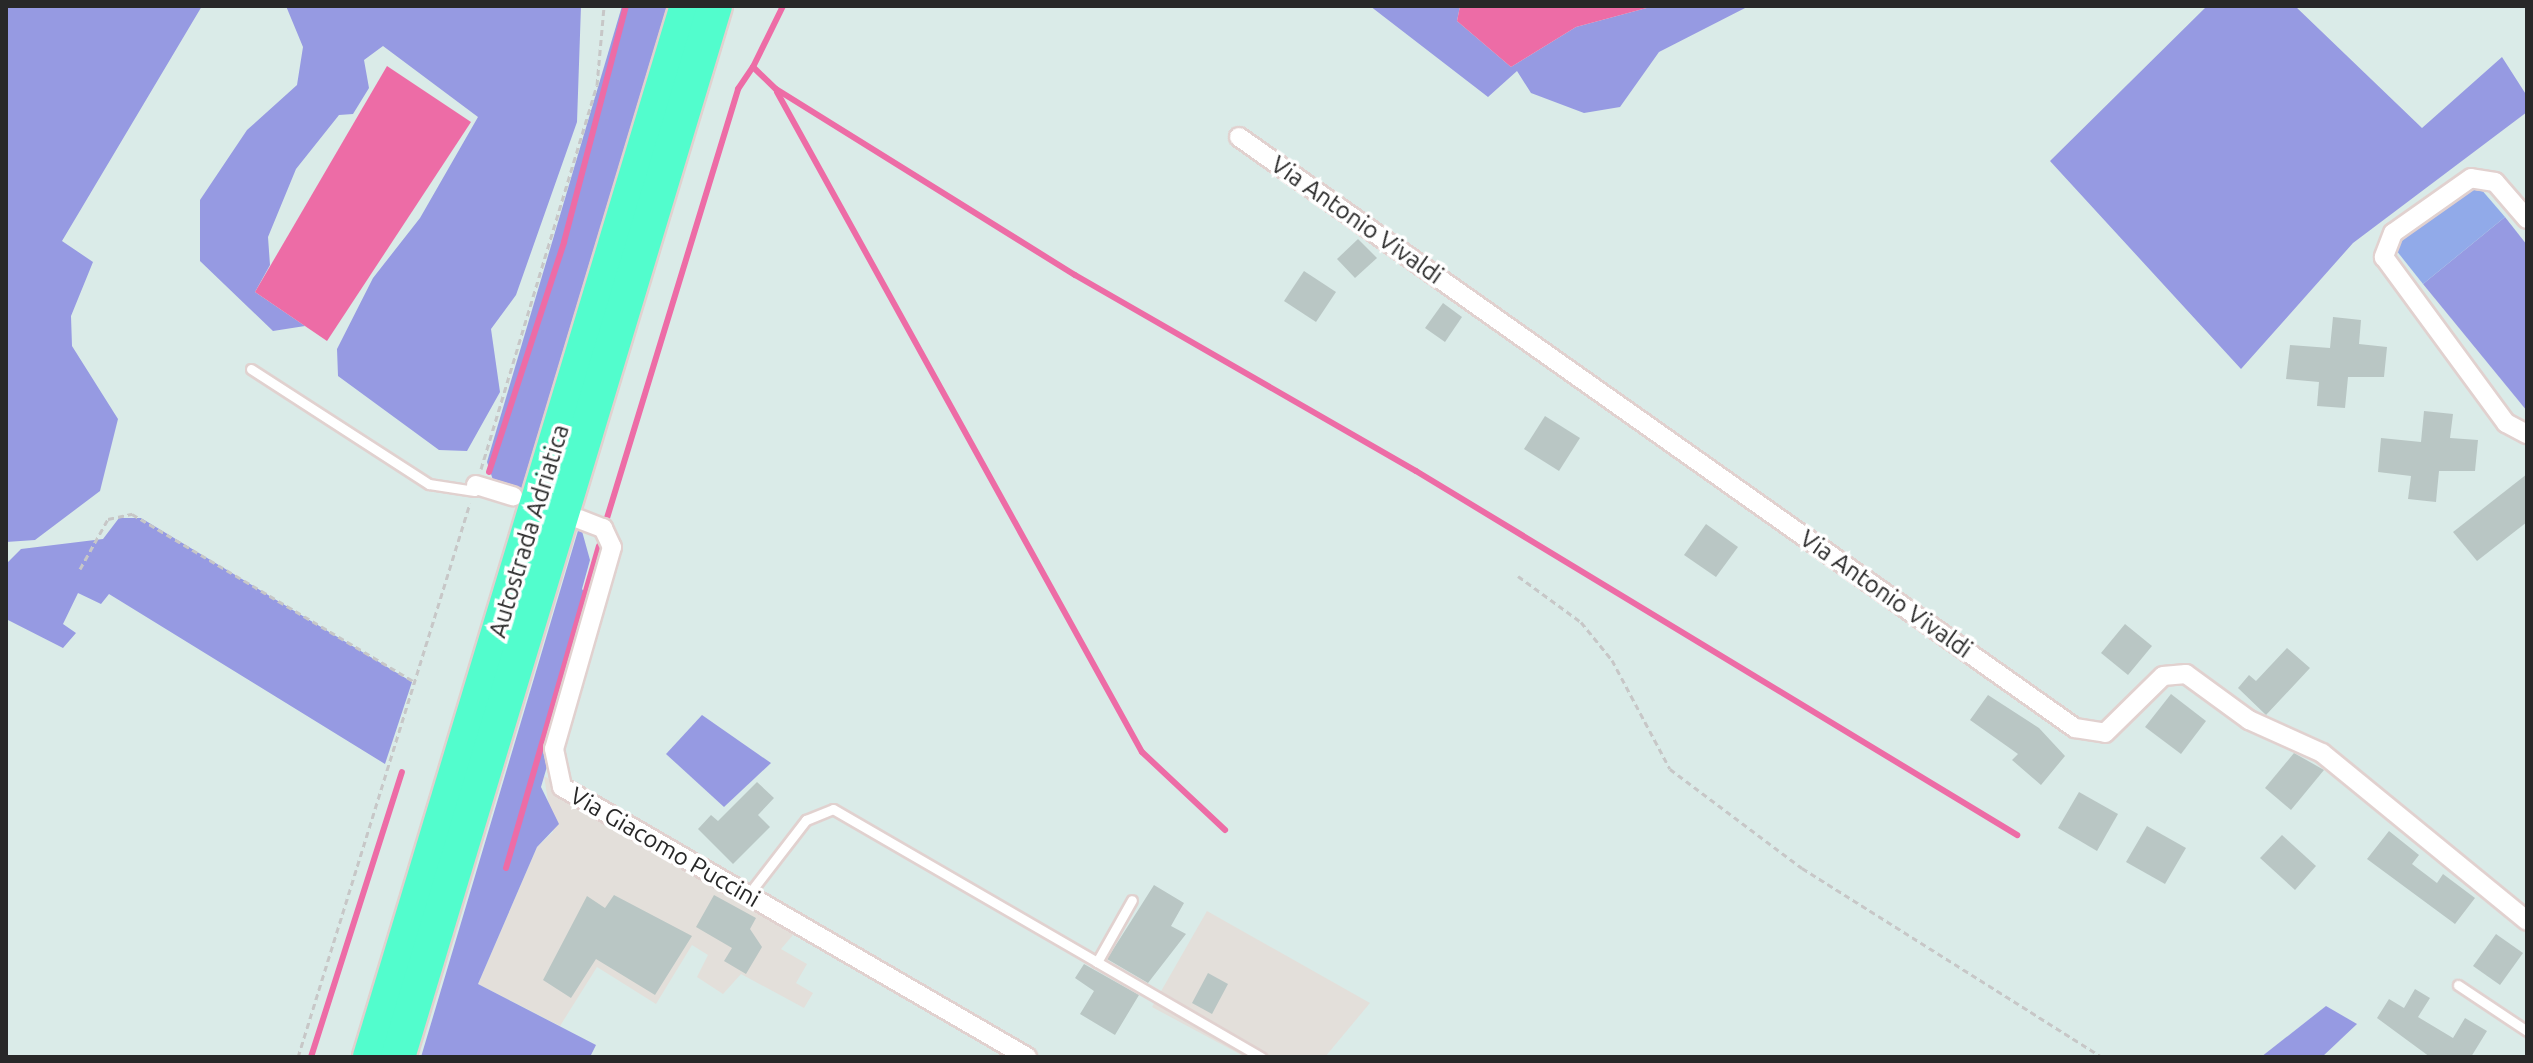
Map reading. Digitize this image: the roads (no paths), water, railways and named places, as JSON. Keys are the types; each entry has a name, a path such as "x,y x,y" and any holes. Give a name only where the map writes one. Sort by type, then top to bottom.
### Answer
{"highway":[{"name":"Autostrada Adriatica","path":"370,1057 687,6"},
{"name":"Autostrada Adriatica","path":"398,1057 715,6"}],"street":[{"name":"Via Antonio Vivaldi","path":"1239,137 2075,728 2111,730 2163,676 2186,674 2249,720 2322,753 2527,921"},
{"path":"2527,219 2495,182 2471,178 2393,233 2384,257 2506,423 2527,434"},
{"path":"475,488 513,496"},
{"name":"Via Giacomo Puccini","path":"579,519 603,528 612,547 554,749 556,778 748,895 1027,1057"}],"lane":[{"path":"251,369 429,484 475,488"},
{"path":"748,895 806,820 833,809 1261,1057"},
{"path":"1097,962 1132,900"},
{"path":"2458,985 2527,1031"}],"waterway":[{"path":"489,472 564,242 626,6"},
{"path":"783,6 753,67 776,89 1075,275 1416,471 2017,835"},
{"path":"607,518 738,89 753,67"},
{"path":"777,92 1142,752 1225,830"},
{"path":"506,868 599,546"},
{"path":"311,1057 402,772"}]}
